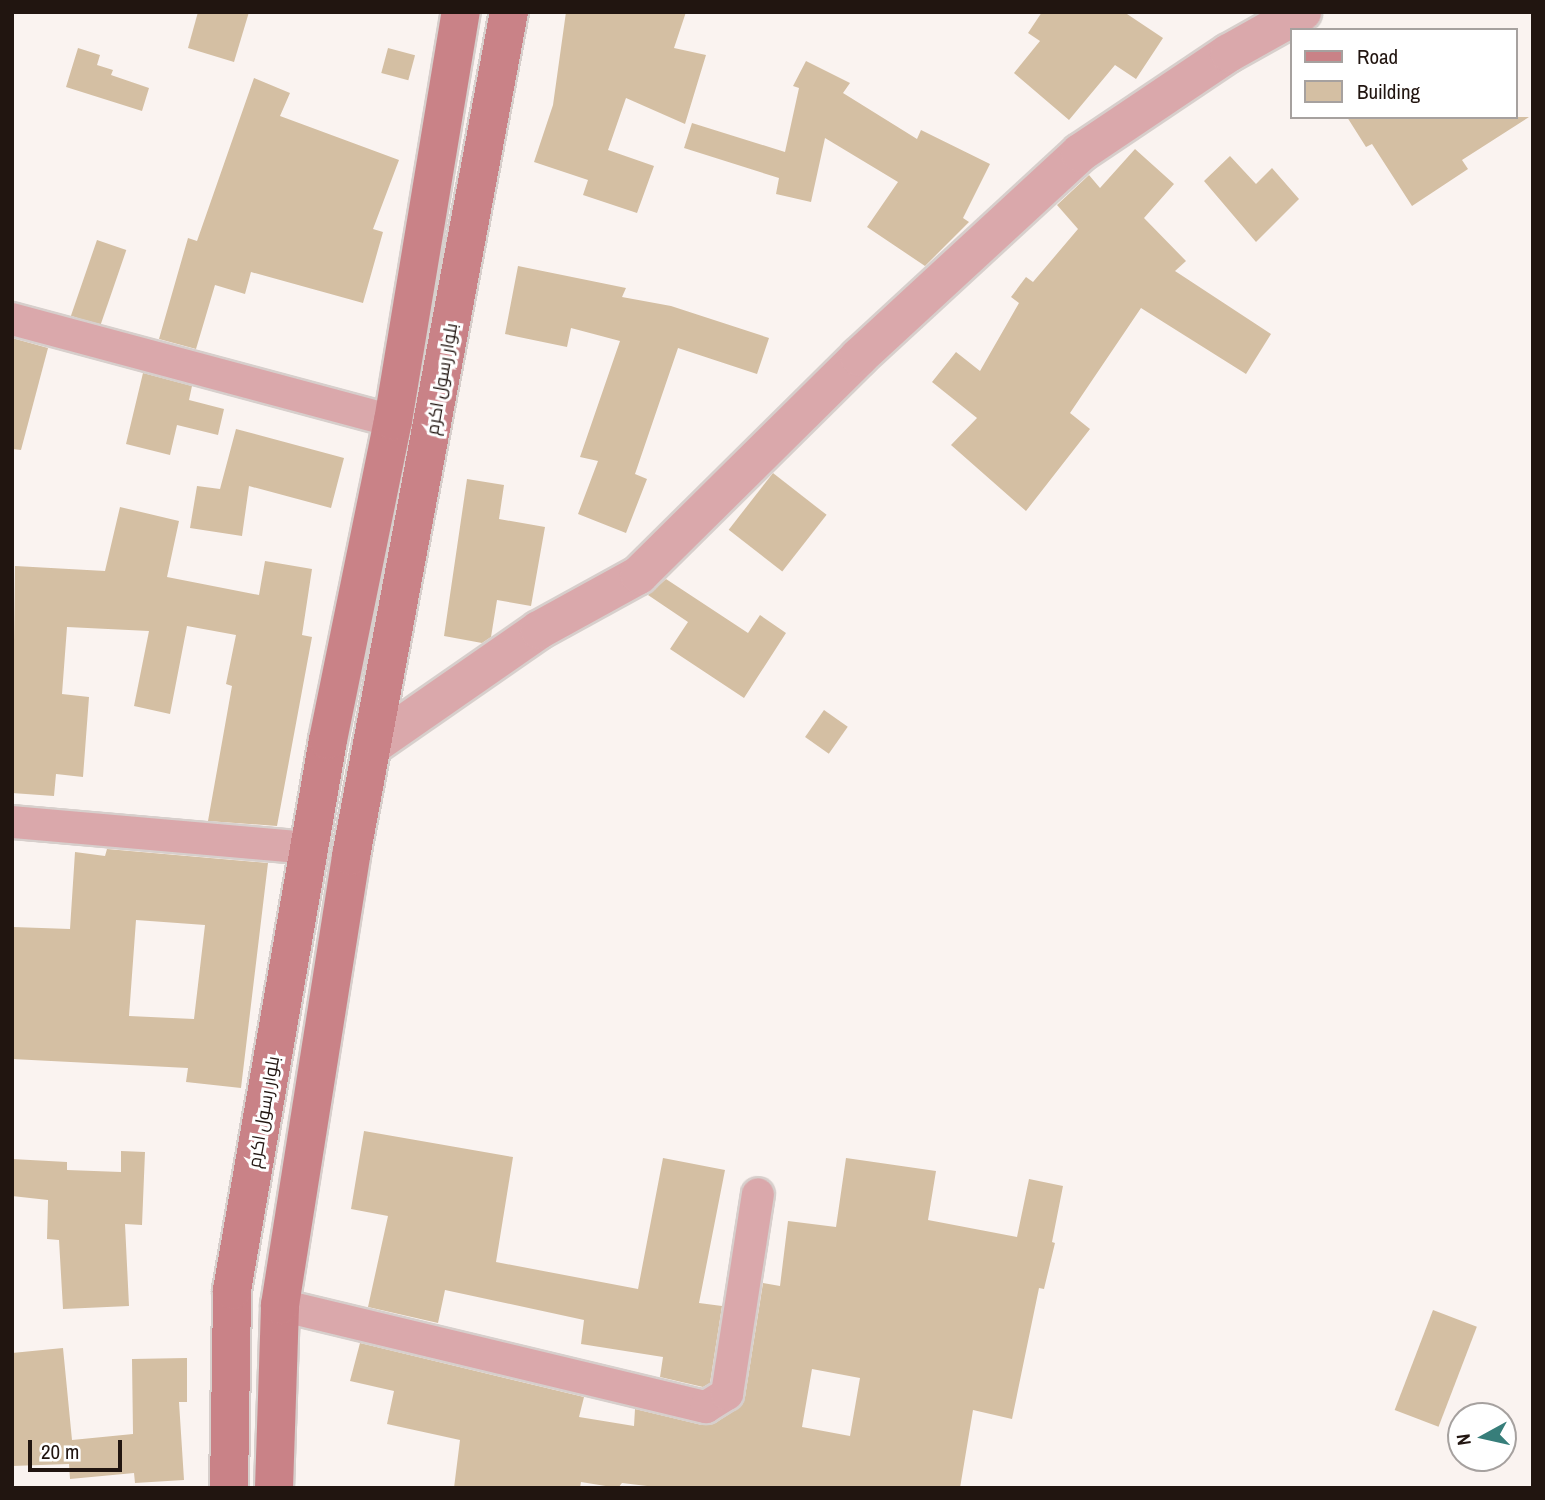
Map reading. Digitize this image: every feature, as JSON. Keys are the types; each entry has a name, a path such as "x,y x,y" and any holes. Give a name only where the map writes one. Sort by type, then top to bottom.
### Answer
{"main road":[{"name":"بلوار رسول اکرم","path":"229,1488 232,1290 312,848 328,740 393,421 461,12"},
{"name":"بلوار رسول اکرم","path":"274,1488 280,1305 372,746 509,12"},
{"path":"328,740 372,746"}],"street":[{"path":"372,746 540,630 639,575 859,358 1080,153 1229,53 1302,12"},
{"path":"12,319 393,421"},
{"path":"12,822 312,848"},
{"path":"280,1305 706,1407 727,1394 758,1194"}],"building":[{"path":"198,12 249,12 234,62 188,48"},
{"path":"566,12 686,12 674,48 706,55 685,124 626,98 608,150 654,166 637,213 583,195 588,180 534,162 553,105"},
{"path":"1042,12 1124,12 1163,38 1136,79 1115,65 1069,120 1014,73 1040,41 1028,33"},
{"path":"78,48 100,55 97,65 113,70 111,75 149,88 142,111 66,87"},
{"path":"388,48 415,55 408,80 381,73"},
{"path":"806,61 850,83 843,93 917,139 921,130 990,164 963,218 969,222 925,266 867,227 898,182 825,138 811,202 776,194 779,178 684,148 692,123 785,152 799,88 793,86"},
{"path":"254,78 290,93 280,116 399,160 373,229 383,232 363,303 251,272 245,294 215,285 196,349 159,339 188,238 197,241"},
{"path":"1529,117 1462,160 1468,169 1412,206 1372,144 1366,147 1348,119"},
{"path":"1135,149 1174,184 1144,218 1186,261 1175,271 1271,334 1246,374 1141,308 1070,413 1090,429 1026,511 951,445 977,418 932,382 956,352 980,371 1019,303 1011,297 1026,277 1033,282 1078,229 1057,205 1089,175 1100,188"},
{"path":"1230,156 1256,184 1272,168 1299,199 1256,242 1204,181"},
{"path":"97,240 126,250 100,326 71,316"},
{"path":"518,266 626,288 622,297 671,306 769,338 757,374 678,348 635,474 647,479 626,533 578,514 598,461 580,457 620,341 571,328 567,347 505,334"},
{"path":"12,338 48,348 21,450 12,449"},
{"path":"143,373 192,386 189,400 224,409 218,435 177,425 170,455 126,444"},
{"path":"236,429 344,458 331,508 249,486 242,536 190,528 197,486 220,489"},
{"path":"773,473 827,515 782,572 729,530"},
{"path":"467,479 504,485 499,519 545,527 531,606 497,600 491,637 482,643 444,636"},
{"path":"120,507 179,521 167,577 259,595 265,561 312,569 302,635 312,637 277,826 208,821 232,686 226,684 236,635 187,626 170,714 134,706 149,631 67,627 62,694 89,697 83,777 56,774 54,796 12,793 15,566 105,571"},
{"path":"666,579 748,633 760,615 786,633 744,698 670,649 688,622 648,595"},
{"path":"824,710 848,727 829,754 805,737"},
{"path":"107,849 268,863 241,1088 186,1082 188,1068 12,1059 13,927 70,929 75,852 105,856","holes":["136,920 205,925 194,1019 129,1016"]},
{"path":"364,1131 513,1157 496,1262 638,1289 663,1158 725,1170 699,1303 722,1306 710,1383 703,1387 660,1377 663,1357 581,1344 584,1320 445,1290 438,1323 368,1307 388,1216 351,1209"},
{"path":"121,1151 145,1152 142,1225 125,1224 129,1306 63,1309 59,1240 47,1239 48,1200 12,1196 12,1159 67,1162 67,1170 121,1172"},
{"path":"846,1158 936,1171 928,1220 1017,1237 1029,1179 1063,1186 1052,1242 1055,1243 1044,1289 1039,1288 1012,1419 973,1410 960,1488 664,1488 622,1483 618,1488 581,1482 580,1488 454,1488 460,1440 387,1424 394,1391 350,1381 360,1343 584,1397 579,1417 634,1426 635,1409 702,1425 715,1423 737,1409 745,1397 763,1283 780,1286 788,1221 836,1227","holes":["812,1369 860,1378 850,1436 802,1427"]},
{"path":"1433,1310 1477,1327 1439,1427 1395,1410"},
{"path":"63,1348 72,1440 133,1434 132,1359 187,1358 187,1402 179,1402 184,1480 135,1483 134,1473 70,1479 69,1464 12,1466 12,1353"}]}
